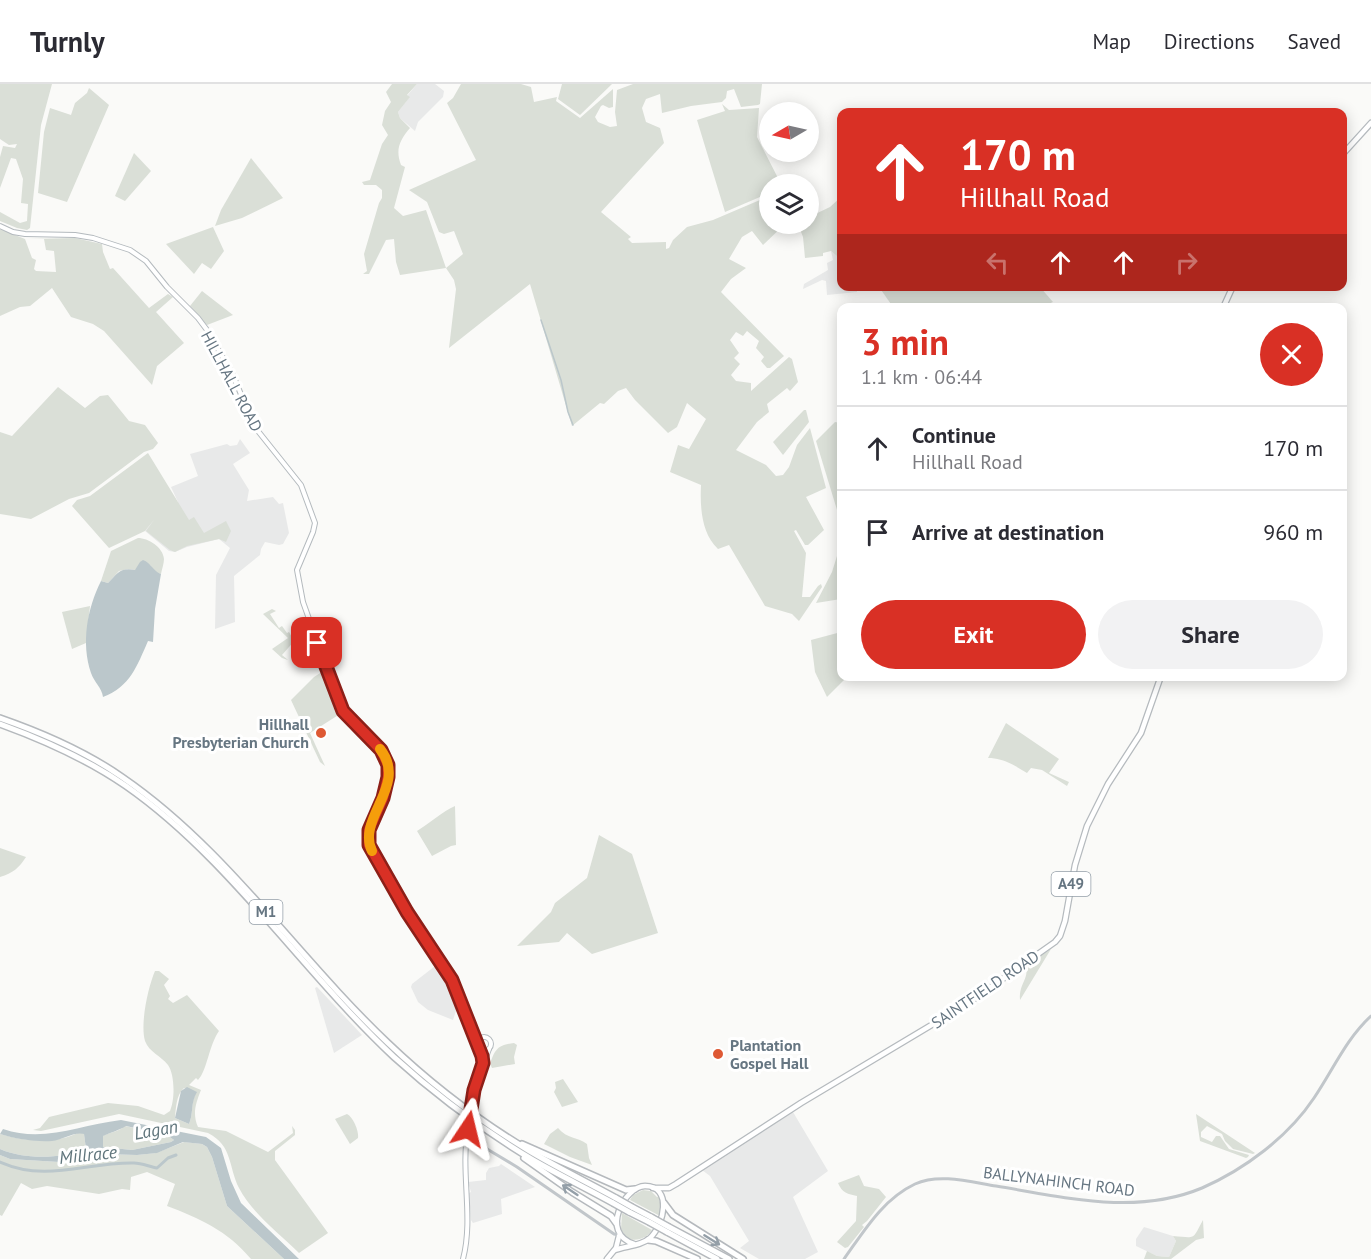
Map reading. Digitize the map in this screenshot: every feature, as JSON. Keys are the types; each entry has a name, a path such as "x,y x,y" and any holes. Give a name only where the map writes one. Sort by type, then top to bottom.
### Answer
{"highway":[{"name":"M1","path":"0,718 81,752 120,775 156,802 216,857 385,1041 452,1099 508,1141"},
{"name":"M1","path":"0,724 84,760 127,787 150,805 186,836 221,871 356,1019 394,1057 454,1107 508,1141 717,1259"},
{"path":"508,1141 626,1190 635,1189"},
{"path":"508,1141 572,1192 611,1216 616,1223"},
{"path":"663,1201 673,1215 743,1259"},
{"name":"M1","path":"668,1230 729,1259"},
{"path":"648,1240 656,1241 697,1259"}],"main road":[{"path":"1347,149 1371,123"},
{"name":"HILLHALL ROAD","path":"0,226 13,232 26,234 75,235 93,238 130,250 146,261 207,330 235,380 254,426 301,485 315,523 297,570 303,602 339,703 350,720 383,752 388,765 383,798 369,830 369,845 407,912 447,970 477,1042"},
{"name":"SAINTFIELD ROAD","path":"663,1201 669,1188 801,1103 970,1002 1055,942 1060,936 1065,921 1075,865 1087,826 1098,800 1141,733 1159,681"},
{"path":"463,1259 467,1235 464,1160 466,1137 473,1100 491,1041 473,1031"},
{"path":"483,1063 477,1042 485,1036"},
{"path":"478,1049 483,1051 489,1049"},
{"path":"616,1249 616,1223 627,1197 635,1189 644,1186 669,1188"},
{"path":"653,1188 663,1201"},
{"name":"A49","path":"648,1240 656,1231 662,1217 663,1201"},
{"path":"617,1235 634,1244"},
{"path":"607,1259 616,1249 648,1240"}],"street":[{"name":"BALLYNAHINCH ROAD","path":"844,1259 887,1203 921,1182 942,1179 964,1181 1075,1198 1134,1203 1170,1199 1211,1183 1252,1159 1288,1129 1313,1099 1356,1030 1371,1016"},
{"path":"466,1137 517,1167 617,1235"},
{"path":"601,1224 606,1226 616,1223"}],"shaded area":[{"path":"0,84 52,84 41,125 30,228 27,230 0,221 0,212 20,223 27,221 28,204 21,203 23,179 16,159 11,158 0,188 0,157 3,146 15,148 17,144 9,145 0,139"},
{"path":"392,84 417,84 407,95 410,97 398,112 400,118 410,128 401,141 399,149 401,165 405,167 394,208 403,216 426,210 446,268 400,275 396,262 394,239 386,240 369,274 363,274 367,271 364,254 382,198 382,190 376,185 364,185 362,182 370,180 382,144 388,135 382,125 385,111 391,102 386,92"},
{"path":"417,84 435,84 444,91 443,97 418,122 415,131 400,118 398,112"},
{"path":"461,84 521,84 531,87 534,102 557,97 556,101 580,118 613,89 613,107 601,106 595,117 598,122 610,127 617,126 615,112 617,90 633,84 762,84 758,105 741,107 734,89 727,91 726,98 722,102 662,113 660,94 646,99 642,108 646,122 660,128 664,143 601,212 631,237 628,239 632,243 666,242 666,249 687,227 713,220 759,200 759,234 775,234 763,245 752,231 742,237 729,259 746,268 731,279 721,292 784,356 767,368 761,361 764,357 756,348 759,341 747,331 743,336 736,332 730,340 739,353 734,358 740,364 731,375 736,381 751,383 751,391 789,357 792,359 798,382 790,391 787,388 767,404 769,412 757,422 736,450 766,465 776,476 783,475 789,467 797,445 810,428 826,488 806,497 824,530 808,545 805,545 796,530 794,531 806,553 802,597 810,597 818,586 821,584 822,587 799,621 792,614 765,606 729,545 718,549 712,543 701,510 701,485 670,472 678,445 689,449 706,419 687,403 677,427 668,433 626,388 618,391 604,404 600,403 572,426 530,284 449,348 456,289 454,280 446,268 463,254 454,231 444,234 439,232 427,202 409,190 476,160 447,103 453,98"},
{"path":"562,84 612,84 580,115 558,99"},
{"path":"89,88 109,105 67,202 38,193 44,132 50,108 71,115 75,103 87,93"},
{"path":"722,104 729,110 759,108 757,137 759,162 770,162 776,174 759,174 759,197 725,212 697,120 725,111"},
{"path":"134,153 151,171 125,201 115,196"},
{"path":"251,158 283,198 242,218 215,226 221,210"},
{"path":"837,201 837,256 831,251 823,253 823,256 805,258 802,234 819,234 819,212"},
{"path":"213,227 224,251 211,269 202,263 194,274 166,244"},
{"path":"0,229 25,239 32,258 36,260 34,269 36,271 56,272 54,251 46,250 44,239 28,239 75,238 102,244 110,269 113,268 149,308 168,294 173,297 156,312 184,343 157,366 152,385 104,331 93,324 71,317 52,288 30,306 20,307 0,316"},
{"path":"831,251 837,256 837,291 857,292 827,295 826,281 822,280 803,289 804,284 828,270 827,263 833,260"},
{"path":"202,291 233,315 207,325 190,306"},
{"path":"882,291 1043,291 1053,302 1051,303 890,303"},
{"path":"58,387 85,408 100,396 108,395 129,421 145,425 158,443 153,449 144,452 89,493 69,499 31,519 0,514 0,432 12,436"},
{"path":"806,410 809,422 783,455 773,442"},
{"path":"837,422 837,510 816,441"},
{"path":"240,439 250,453 233,464 249,490 247,501 273,497 279,504 283,503 289,533 283,544 265,542 260,555 234,576 235,622 215,629 216,575 230,548 219,539 175,552 169,551 145,531 157,516 178,502 171,487 198,476 190,454 227,444 237,445"},
{"path":"148,453 189,520 194,517 204,533 226,521 231,531 226,542 219,539 187,546 175,552 146,531 154,520 145,531 109,548 72,506 77,500 90,496"},
{"path":"138,538 150,541 161,551 164,559 161,574 155,572 150,565 135,570 119,571 108,583 101,581 111,551"},
{"path":"837,556 837,600 816,603 832,572"},
{"path":"90,606 86,643 72,649 62,612"},
{"path":"272,609 276,611 270,614 279,628 282,626 293,639 309,632 312,634 296,639 282,655 288,660 272,649 288,638 263,614"},
{"path":"837,633 837,681 843,681 827,697 815,672 811,640"},
{"path":"325,670 340,714 310,733 325,766 320,762 291,700 314,677"},
{"path":"1006,723 1059,759 1049,773 1069,782 1067,786 1042,770 1031,768 1027,773 1004,761 988,758"},
{"path":"455,806 456,845 432,856 417,831"},
{"path":"599,835 632,854 658,933 592,954 567,933 559,942 517,946 551,912 555,903 587,878"},
{"path":"0,848 26,857 15,870 0,877"},
{"path":"1051,949 1020,1000 1027,970 1026,965"},
{"path":"439,963 453,989 456,1011 453,1020 428,1010 418,1002 411,987"},
{"path":"155,971 159,971 169,979 164,985 170,996 168,999 173,1003 187,995 219,1031 201,1076 189,1085 201,1090 195,1113 198,1127 226,1131 268,1152 293,1133 292,1126 295,1130 295,1135 275,1151 275,1160 328,1233 299,1253 266,1222 244,1197 226,1150 216,1138 208,1133 119,1114 41,1131 33,1130 40,1128 49,1117 108,1103 138,1106 164,1115 170,1111 174,1088 170,1069 149,1048 144,1034 147,996","holes":["184,1088 196,1092 189,1124 175,1118 181,1091"]},
{"path":"317,987 362,1035 334,1053 315,988"},
{"path":"514,1043 517,1045 515,1064 492,1068 490,1064 498,1049"},
{"path":"563,1079 578,1102 562,1107 554,1092 555,1082"},
{"path":"793,1112 828,1171 793,1197 818,1252 805,1259 759,1259 740,1248 749,1241 710,1176 702,1170"},
{"path":"347,1114 357,1128 358,1135 358,1138 350,1144 335,1119"},
{"path":"1196,1114 1255,1153 1233,1149 1222,1134 1207,1126 1201,1132 1201,1137 1212,1142 1216,1136 1220,1136 1229,1149 1249,1155 1246,1158 1200,1141"},
{"path":"125,1126 167,1135 174,1140 132,1150 103,1147 102,1136"},
{"path":"558,1128 565,1134 587,1144 592,1165 544,1144 550,1134"},
{"path":"79,1132 84,1134 85,1151 53,1156 31,1156 0,1149 0,1134 50,1140"},
{"path":"184,1142 202,1144 207,1147 227,1206 284,1259 251,1259 233,1241 212,1226 167,1206 175,1184 147,1172 131,1177 130,1190 122,1189 99,1194 47,1186 32,1189 21,1183 2,1216 0,1215 0,1155 10,1159 59,1162 103,1154 156,1153"},
{"path":"501,1164 535,1187 501,1199 502,1214 473,1223 468,1182 486,1180 489,1168"},
{"path":"859,1175 864,1186 879,1189 886,1197 845,1248 837,1242 856,1221 857,1196 843,1191 838,1183"},
{"path":"643,1190 651,1191 657,1197 659,1196 660,1216 630,1200 633,1195"},
{"path":"622,1213 652,1230 641,1239 626,1238 621,1229"},
{"path":"1203,1220 1204,1238 1196,1240 1171,1259 1144,1259 1147,1251 1157,1256 1169,1257 1176,1241 1173,1236 1193,1236"},
{"path":"1144,1227 1173,1236 1176,1241 1169,1257 1157,1256 1136,1246 1136,1239"}],"water":[{"path":"143,560 161,574 155,609 153,642 148,641 132,675 120,688 103,697 91,673 86,650 87,626 92,603 101,581 108,583 122,570 135,570"},
{"path":"187,1087 197,1092 189,1124 175,1118 181,1091"},
{"name":"Lagan","path":"121,1120 206,1137 221,1148 231,1181 241,1203 299,1259 284,1259 227,1206 212,1157 207,1147 202,1144 183,1142 157,1153 103,1154 59,1162 10,1159 0,1155 0,1149 20,1155 42,1157 75,1153 86,1149 84,1134 80,1133 52,1141 39,1141 0,1134 3,1129 18,1133 47,1134","holes":["126,1126 167,1135 174,1140 132,1150 103,1147 103,1136"]}],"waterway":[{"path":"541,320 573,425"},
{"name":"Millrace","path":"0,1162 34,1171 134,1163 157,1168 168,1158 176,1155"}],"slow traffic":[{"path":"372,851 368,840 369,830 383,798 389,771 380,749"}],"place":[{"name":"Hillhall Presbyterian Church","path":"321,733"},
{"name":"Plantation Gospel Hall","path":"718,1054"}],"route":[{"path":"317,643 343,711 383,752 388,765 389,771 383,798 369,830 369,845 418,930 447,970 482,1056 483,1063 474,1090 468,1129"}]}
